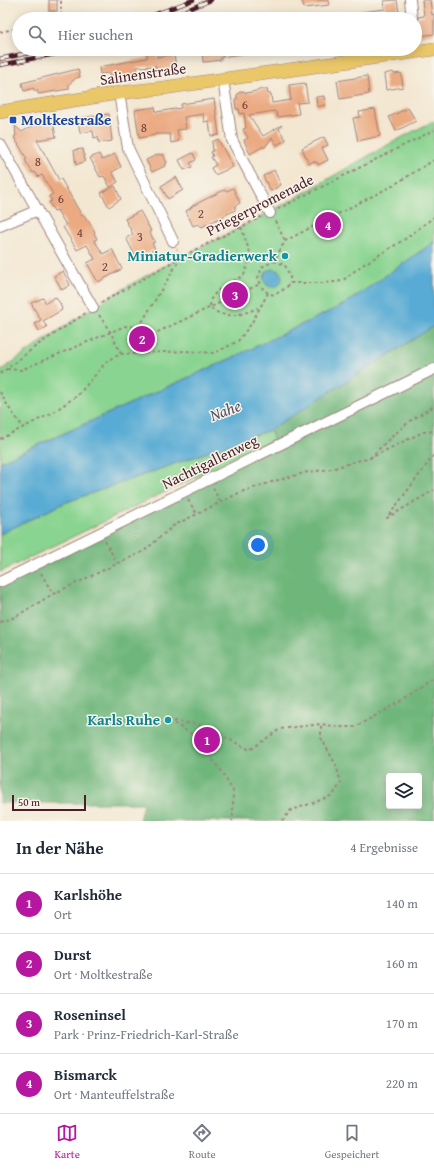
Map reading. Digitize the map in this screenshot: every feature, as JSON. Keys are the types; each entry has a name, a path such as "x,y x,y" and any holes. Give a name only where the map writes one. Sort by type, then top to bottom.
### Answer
{"main road":[{"name":"Salinenstraße","path":"422,48 434,49"},
{"name":"Salinenstraße","path":"0,112 119,93 223,79 362,56"}],"street":[{"path":"410,0 411,12"},
{"path":"223,79 232,140 270,213"},
{"path":"119,93 128,148 173,241"},
{"path":"0,144 93,308"},
{"path":"0,226 38,210"},
{"name":"Nachtigallenweg","path":"0,582 434,369"}],"path":[{"path":"61,0 61,12"},
{"path":"0,32 12,29"},
{"name":"Priegerpromenade","path":"0,374 36,346 127,286 180,257 434,130"},
{"path":"274,261 285,265 290,277 290,283 286,288 274,295 263,289 258,278 262,267 274,261 286,241 392,186 434,160"},
{"path":"270,213 286,241"},
{"path":"290,283 325,283 342,281 361,266 405,239 434,217"},
{"path":"210,308 211,299 217,291 244,275 249,262 250,253 241,227"},
{"path":"139,327 180,257"},
{"path":"138,353 147,337 260,284"},
{"path":"0,439 52,413 78,395 108,360 121,354 186,351 215,352 238,341 251,324 268,293"},
{"path":"93,308 111,333 121,354"},
{"path":"210,308 219,314 238,315 259,308"},
{"path":"6,369 21,370 125,326 139,327 147,337"},
{"path":"0,392 9,408 23,427"},
{"path":"368,459 410,421 434,406"},
{"path":"0,622 15,617 53,594 144,551 173,526 241,492 308,472 332,469 356,461 368,459 422,432 434,431"},
{"path":"434,455 387,518 434,490"},
{"path":"212,487 220,502"},
{"path":"188,500 197,514"},
{"path":"104,540 117,563"},
{"path":"42,574 53,594"},
{"path":"232,821 233,791 222,772 195,736 168,720 201,725 250,750 280,729 321,724 338,727 355,727 402,701 434,679"},
{"path":"282,821 291,810 333,795 341,783 336,765 321,738 321,724"}],"green space":[{"path":"434,121 434,242 345,304 234,357 0,462 0,371 79,317 128,286 270,212 413,131"},
{"path":"434,326 434,821 139,821 143,803 0,803 0,584 208,480 274,440 270,430"},
{"path":"270,430 274,439 0,572 0,534 64,503"}],"water":[{"name":"Nahe","path":"434,242 434,326 270,430 64,503 0,534 0,462 234,357 345,304"},
{"path":"269,269 277,269 282,274 280,285 277,287 269,287 264,282 264,274"}],"building":[{"path":"49,0 57,0 57,11 49,11"},
{"path":"302,0 328,0 329,5 304,8"},
{"path":"397,0 399,12 361,12 385,9 384,1"},
{"path":"422,0 430,0 432,15 434,14 434,34 422,36 422,16 424,16"},
{"path":"147,56 174,56 176,67 170,68 171,70 162,71 156,70 156,66 137,67 138,78 110,82 109,73 100,74 99,67 147,58"},
{"path":"202,56 228,56 221,57 221,60 203,62"},
{"path":"78,69 80,77 76,78 69,84 69,89 38,94 38,91 34,91 34,88 24,91 22,83"},
{"path":"393,72 394,74 401,73 403,87 386,90 384,74"},
{"path":"367,76 369,94 340,99 337,81"},
{"path":"305,83 308,102 297,103 299,114 278,117 275,111 249,115 263,136 282,125 279,129 286,140 277,145 272,138 265,147 262,147 250,154 244,140 248,138 243,129 246,128 244,113 240,114 239,109 236,109 235,99 237,99 237,95 244,91 245,93 267,89 268,94 271,94 272,103 291,100 289,85"},
{"path":"324,96 325,105 317,107 316,97"},
{"path":"214,99 219,135 211,136 209,121 204,122 203,114 184,117 186,129 177,130 179,141 171,143 170,134 155,134 139,138 135,110 155,107 156,112 181,108 181,104"},
{"path":"408,108 416,121 396,131 389,117"},
{"path":"375,109 380,136 358,141 353,118 360,117 359,112"},
{"path":"109,114 112,141 99,143 98,137 94,138 93,131 80,133 78,119"},
{"path":"38,119 44,123 53,121 56,137 37,140 59,180 61,179 82,216 84,215 95,232 94,233 97,239 94,240 103,254 112,249 122,269 98,282 87,263 95,259 87,245 77,250 63,227 66,225 57,210 54,211 49,202 52,201 49,196 53,194 42,175 38,177 35,172 33,173 25,160 27,159 14,137 16,136 15,126 22,132 36,124"},
{"path":"324,137 328,145 322,148 328,160 318,165 317,162 315,163 314,161 309,164 302,148"},
{"path":"218,139 233,167 215,175 211,168 216,165 211,157 213,156 211,152 213,151 212,142"},
{"path":"83,149 85,161 76,165 74,150"},
{"path":"193,153 196,160 190,163 192,167 184,170 179,160"},
{"path":"99,154 102,160 115,154 121,167 112,172 118,182 110,187 104,176 100,177 90,158"},
{"path":"159,154 163,154 167,163 164,164 165,166 152,172 146,160"},
{"path":"274,170 281,185 271,191 263,176"},
{"path":"176,177 183,190 168,199 161,186"},
{"path":"115,186 121,199 109,207 101,193"},
{"path":"233,188 240,203 235,206 235,210 202,227 198,224 193,226 186,211 194,205 222,191 227,191"},
{"path":"140,211 151,231 149,232 155,242 152,243 155,249 137,259 126,238 133,234 125,219"},
{"path":"63,271 70,285 62,290 54,276"},
{"path":"55,297 60,303 62,310 43,321 47,327 39,331 35,323 41,320 31,303 43,298 46,303"}],"railway":[{"path":"161,12 193,0"},
{"path":"182,12 211,0"},
{"path":"0,59 14,56"},
{"path":"0,65 45,56"}],"place":[{"name":"Moltkestraße","path":"13,120"},
{"name":"Bismarck","path":"328,225"},
{"name":"Miniatur-Gradierwerk","path":"285,256"},
{"name":"Roseninsel","path":"235,295"},
{"name":"Durst","path":"142,339"},
{"name":"Karls Ruhe","path":"168,720"},
{"name":"Karlshöhe","path":"207,740"}]}
